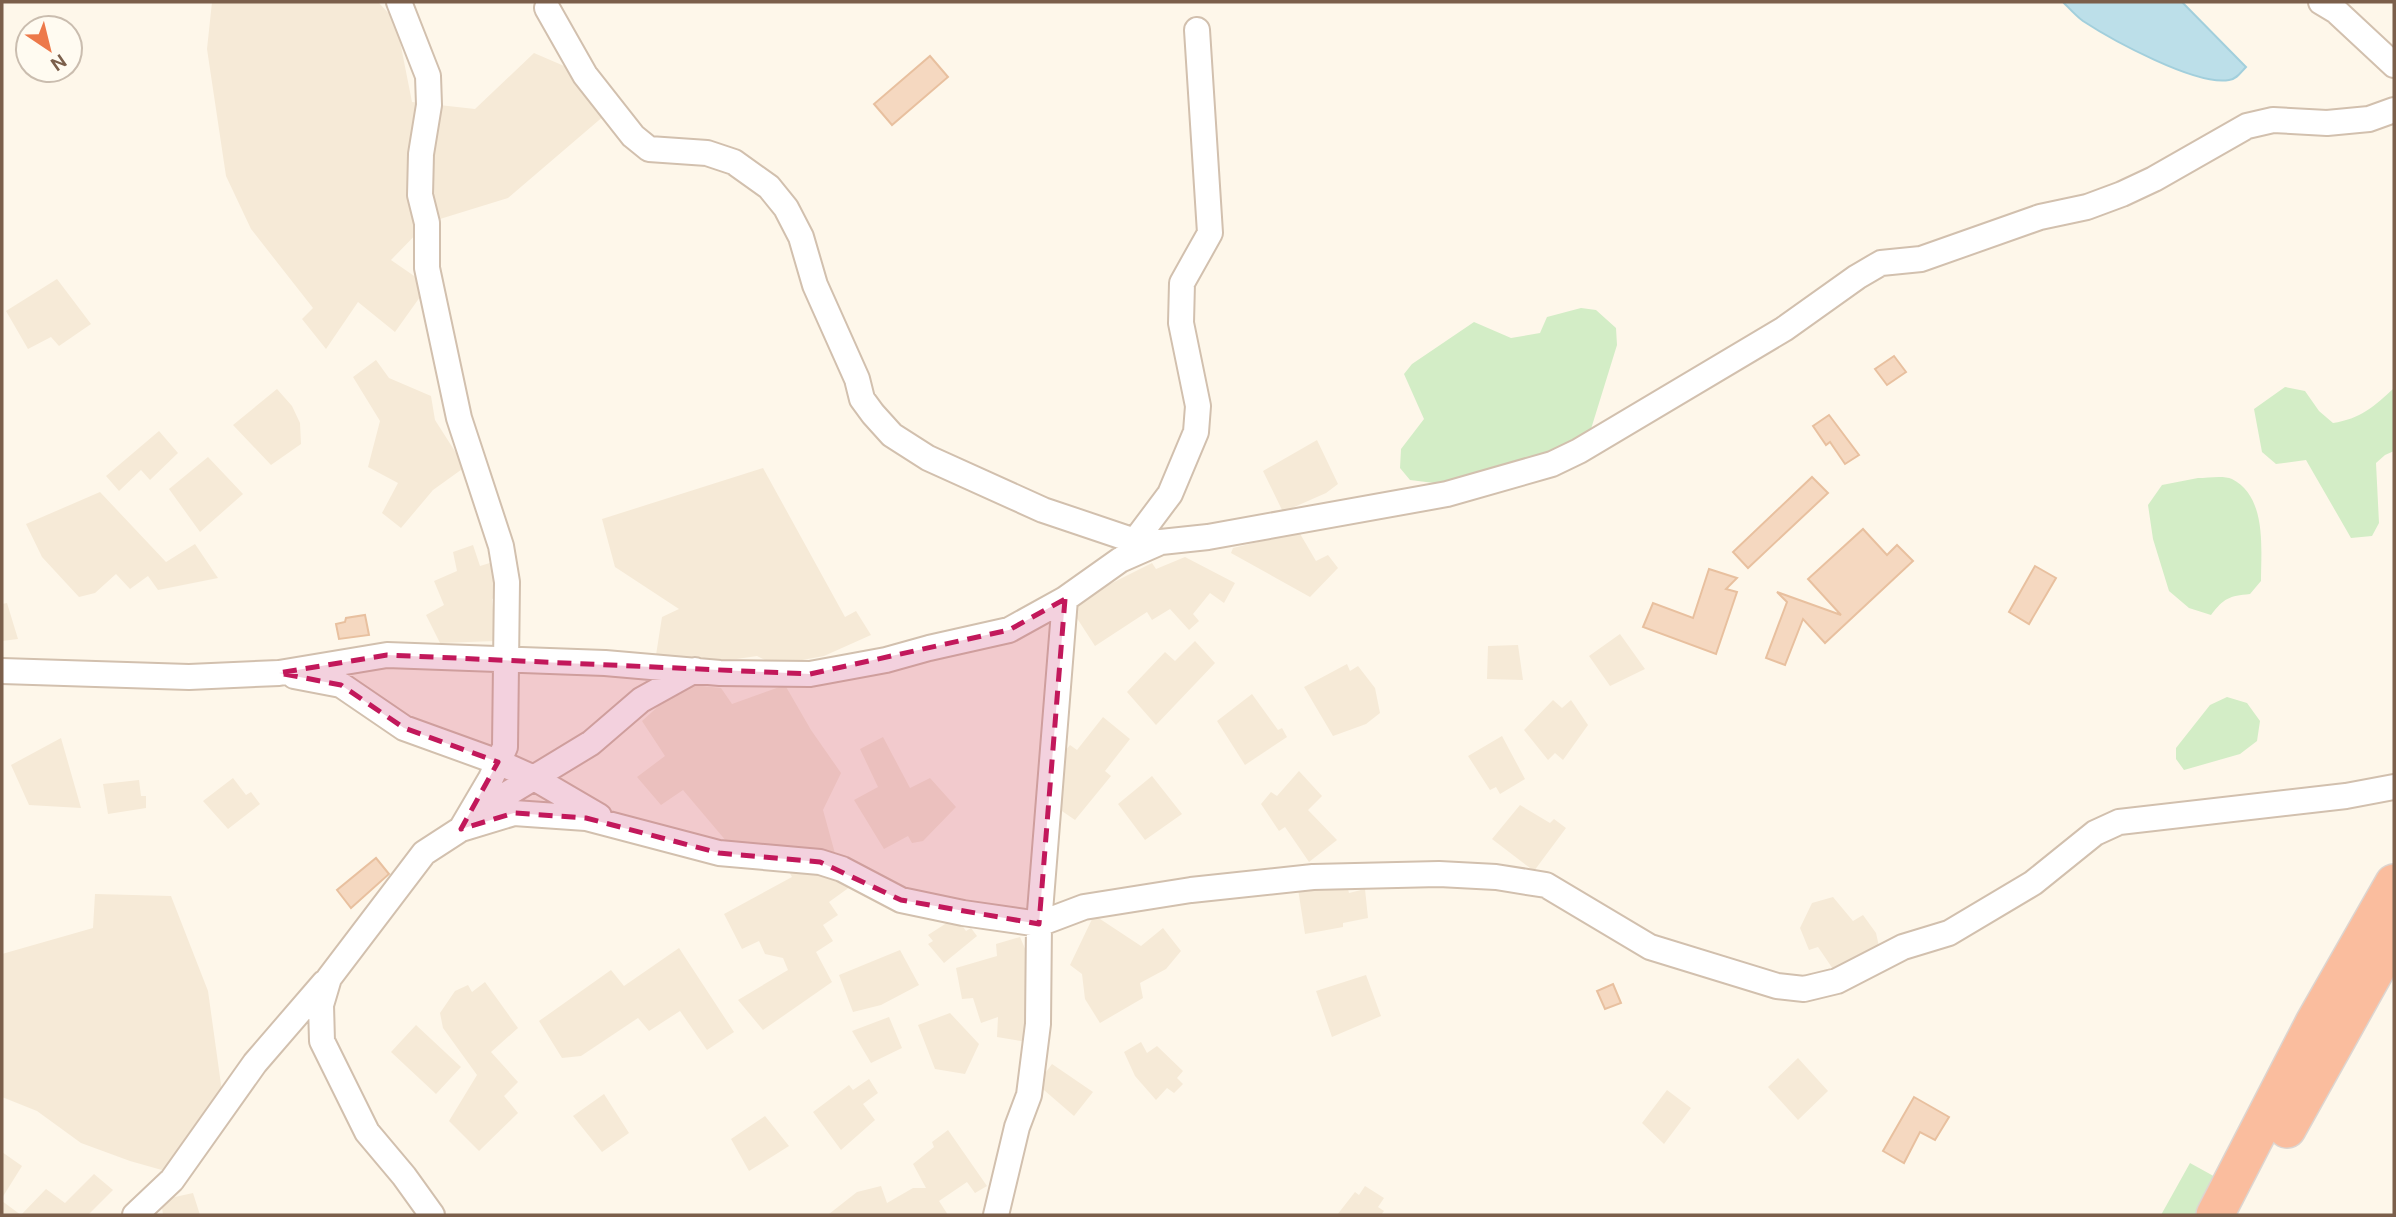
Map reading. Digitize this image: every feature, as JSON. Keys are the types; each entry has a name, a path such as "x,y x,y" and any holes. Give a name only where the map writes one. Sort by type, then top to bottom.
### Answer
{"highway":[{"path":"2215,1215 2314,1023 2394,883"},
{"path":"2238,1215 2394,937"}],"street":[{"path":"399,2 428,76 429,105 421,154 420,195 427,223 427,268 459,418 500,546 507,582 505,747 461,829"},
{"path":"2321,2 2336,10 2394,65"},
{"path":"547,8 585,75 633,136 649,149 707,153 734,162 769,187 786,208 801,237 815,285 857,379 862,399 892,435 928,458 1127,550 1447,494 1552,464 1579,451 1784,329 1881,263 1921,259 2040,217 2087,207 2122,194 2247,126 2273,120 2327,123 2369,119 2394,110"},
{"path":"2,671 188,677 279,673 387,654 605,663 720,673 810,674 853,667 1009,630 1065,599 1127,550 1170,494 1196,432 1198,406 1181,324 1182,283 1210,233 1197,30"},
{"path":"996,1215 1017,1127 1029,1095 1038,1024 1039,924 1065,599"},
{"path":"135,1215 172,1180 255,1063 329,978 424,853 507,794 591,743 641,700 695,670"},
{"path":"279,673 341,685 404,728 534,778 621,829"},
{"path":"461,829 514,813 586,818 719,853 820,862 842,869 901,900 963,913 1039,924 1084,907 1204,888 1313,877 1439,874 1496,877 1546,885 1650,947 1777,986 1804,989 1837,981 1903,947 1949,933 2033,883 2095,833 2119,822 2346,796 2394,787"},
{"path":"329,978 321,1005 322,1041 367,1132 432,1215"}],"highlighted area":[{"path":"1065,599 1039,924 901,900 820,862 719,853 586,818 514,813 461,829 498,762 404,728 341,685 279,673 387,655 810,674 1009,630"}],"shaded area":[{"path":"212,2 378,2 396,21 412,102 475,109 534,53 585,75 612,109 508,198 427,223 391,260 420,280 425,290 395,332 358,302 326,349 302,319 313,308 251,229 226,176 207,49"},
{"path":"57,279 91,324 59,346 51,337 28,349 6,311"},
{"path":"376,360 389,378 431,396 435,420 465,467 433,490 401,528 382,513 398,483 368,467 380,421 353,377"},
{"path":"277,389 292,406 300,423 301,444 271,465 233,425"},
{"path":"159,431 178,453 150,480 141,470 119,491 106,476"},
{"path":"1317,440 1338,484 1326,493 1283,512 1263,471"},
{"path":"208,457 243,494 200,532 169,489"},
{"path":"763,468 845,617 856,611 871,635 824,656 775,665 757,656 716,662 656,655 662,617 679,609 615,567 602,519"},
{"path":"100,492 166,562 195,544 218,578 158,590 148,576 130,589 116,574 95,593 79,597 42,557 26,524"},
{"path":"1299,532 1316,561 1328,555 1338,568 1310,597 1231,553 1233,548"},
{"path":"473,545 480,566 493,562 500,596 492,599 496,641 440,643 426,615 444,605 434,581 457,571 453,552"},
{"path":"1185,557 1235,583 1224,603 1210,593 1193,614 1199,621 1189,630 1170,609 1152,620 1147,612 1095,646 1071,609 1096,591 1152,563 1156,569"},
{"path":"7,603 18,639 2,641 2,604"},
{"path":"1620,634 1645,669 1610,686 1589,656"},
{"path":"1195,641 1215,663 1156,725 1127,692 1165,652 1175,661"},
{"path":"1518,645 1523,680 1487,679 1488,646"},
{"path":"1347,664 1350,671 1358,666 1375,688 1380,713 1366,724 1333,736 1304,687"},
{"path":"683,684 721,688 732,704 785,685 811,730 841,773 823,810 836,857 727,842 683,790 661,805 637,777 665,756 642,721"},
{"path":"1252,694 1278,730 1282,728 1287,737 1245,765 1217,721"},
{"path":"1553,700 1562,708 1571,700 1588,725 1563,760 1555,753 1548,760 1524,730"},
{"path":"1103,717 1130,739 1105,771 1111,776 1075,820 1059,809 1061,756 1070,745 1077,750"},
{"path":"1502,736 1525,779 1500,794 1496,787 1490,790 1468,756"},
{"path":"883,737 910,788 930,778 956,807 923,841 912,843 908,836 884,849 854,800 878,787 860,749"},
{"path":"61,738 81,808 29,805 11,765"},
{"path":"1299,771 1322,796 1308,810 1337,840 1309,862 1285,827 1279,831 1261,804 1271,792 1277,796"},
{"path":"1152,776 1182,814 1145,840 1118,804"},
{"path":"233,778 246,795 251,792 260,804 228,829 203,801"},
{"path":"139,780 141,796 146,796 146,808 108,814 103,784"},
{"path":"1520,805 1550,823 1554,819 1566,828 1534,871 1492,839"},
{"path":"788,870 826,873 854,884 829,902 838,915 823,925 833,941 816,952 832,982 763,1030 738,1000 788,970 783,958 765,954 759,941 742,949 724,914 792,877"},
{"path":"1346,881 1349,893 1365,889 1368,918 1343,923 1343,927 1305,934 1298,889"},
{"path":"95,894 171,896 208,991 224,1106 176,1174 81,1143 37,1111 2,1097 2,954 93,928"},
{"path":"1833,897 1853,921 1863,915 1876,933 1880,951 1835,972 1818,947 1809,950 1800,928 1812,903"},
{"path":"1094,915 1141,946 1163,928 1181,951 1166,969 1140,983 1143,998 1100,1023 1085,999 1082,974 1070,965"},
{"path":"956,917 966,931 971,928 977,936 944,963 928,944 933,941 928,935"},
{"path":"1020,937 1032,965 1027,1042 997,1037 998,1017 981,1023 973,998 962,999 956,968 997,956 996,944"},
{"path":"679,948 734,1032 707,1050 680,1011 649,1031 638,1018 581,1056 562,1058 539,1021 611,970 624,986"},
{"path":"900,950 919,985 881,1005 853,1012 839,975"},
{"path":"1366,975 1381,1016 1332,1037 1316,991"},
{"path":"485,982 518,1028 491,1052 518,1082 504,1096 518,1113 479,1151 449,1121 477,1075 443,1028 440,1013 455,991 468,985 472,992"},
{"path":"950,1013 979,1044 965,1074 935,1069 918,1025"},
{"path":"889,1017 902,1048 871,1063 852,1031"},
{"path":"416,1025 461,1067 436,1094 391,1052"},
{"path":"1141,1042 1147,1053 1157,1046 1183,1071 1177,1078 1183,1084 1174,1093 1167,1088 1156,1100 1135,1076 1124,1052"},
{"path":"1798,1058 1828,1091 1798,1120 1768,1087"},
{"path":"1052,1064 1093,1092 1074,1116 1037,1084"},
{"path":"869,1079 878,1093 863,1104 875,1120 841,1150 813,1112 849,1085 853,1090"},
{"path":"1667,1090 1691,1108 1664,1144 1642,1123"},
{"path":"604,1094 629,1133 602,1152 573,1116"},
{"path":"765,1116 789,1146 749,1171 731,1139"},
{"path":"948,1130 987,1186 975,1193 967,1182 939,1201 948,1215 829,1214 857,1192 881,1186 887,1203 913,1188 926,1188 913,1164 934,1147 932,1142"},
{"path":"2,1152 22,1166 2,1198"},
{"path":"94,1174 113,1190 88,1215 21,1215 46,1189 65,1203"},
{"path":"1365,1186 1384,1198 1378,1207 1384,1211 1381,1215 1337,1215 1355,1192 1359,1195"},
{"path":"193,1193 200,1215 163,1215 161,1200"},
{"path":"2,1201 21,1215 2,1215"}],"green space":[{"path":"1581,308 1596,310 1616,328 1617,345 1591,429 1559,453 1442,484 1410,480 1400,468 1401,449 1424,419 1404,374 1412,364 1474,322 1511,338 1540,333 1547,317"},
{"path":"2285,387 2305,391 2319,411 2333,423 2366,411 2394,388 2394,451 2376,463 2379,523 2372,536 2351,538 2306,460 2276,464 2262,452 2254,409"},
{"path":"2198,478 2228,478 2243,487 2257,510 2260,524 2261,581 2250,594 2228,599 2211,615 2189,608 2169,591 2153,539 2148,505 2162,485"},
{"path":"2227,697 2247,703 2260,721 2257,741 2240,754 2184,770 2176,759 2176,748 2210,705"},
{"path":"2190,1163 2228,1184 2210,1215 2161,1215"}],"water":[{"path":"2063,2 2182,2 2246,67 2237,77 2229,80 2214,80 2176,69 2133,50 2096,29 2080,19"}],"building":[{"path":"930,56 948,77 892,125 874,104"},
{"path":"1894,356 1906,372 1887,385 1875,369"},
{"path":"1829,415 1859,455 1845,464 1830,442 1826,445 1813,426"},
{"path":"1812,477 1828,493 1748,568 1733,552"},
{"path":"1863,529 1887,555 1897,545 1913,561 1825,643 1803,619 1785,665 1766,658 1787,602 1777,592 1841,615 1808,579"},
{"path":"2035,566 2056,578 2029,624 2009,612"},
{"path":"1709,569 1737,578 1726,589 1737,592 1716,654 1643,627 1653,603 1693,618"},
{"path":"365,615 369,635 339,639 336,624 345,622 346,618"},
{"path":"376,858 389,874 351,908 337,890"},
{"path":"1613,984 1621,1003 1605,1009 1597,991"},
{"path":"1914,1097 1949,1117 1935,1140 1920,1132 1904,1163 1883,1151"}]}
